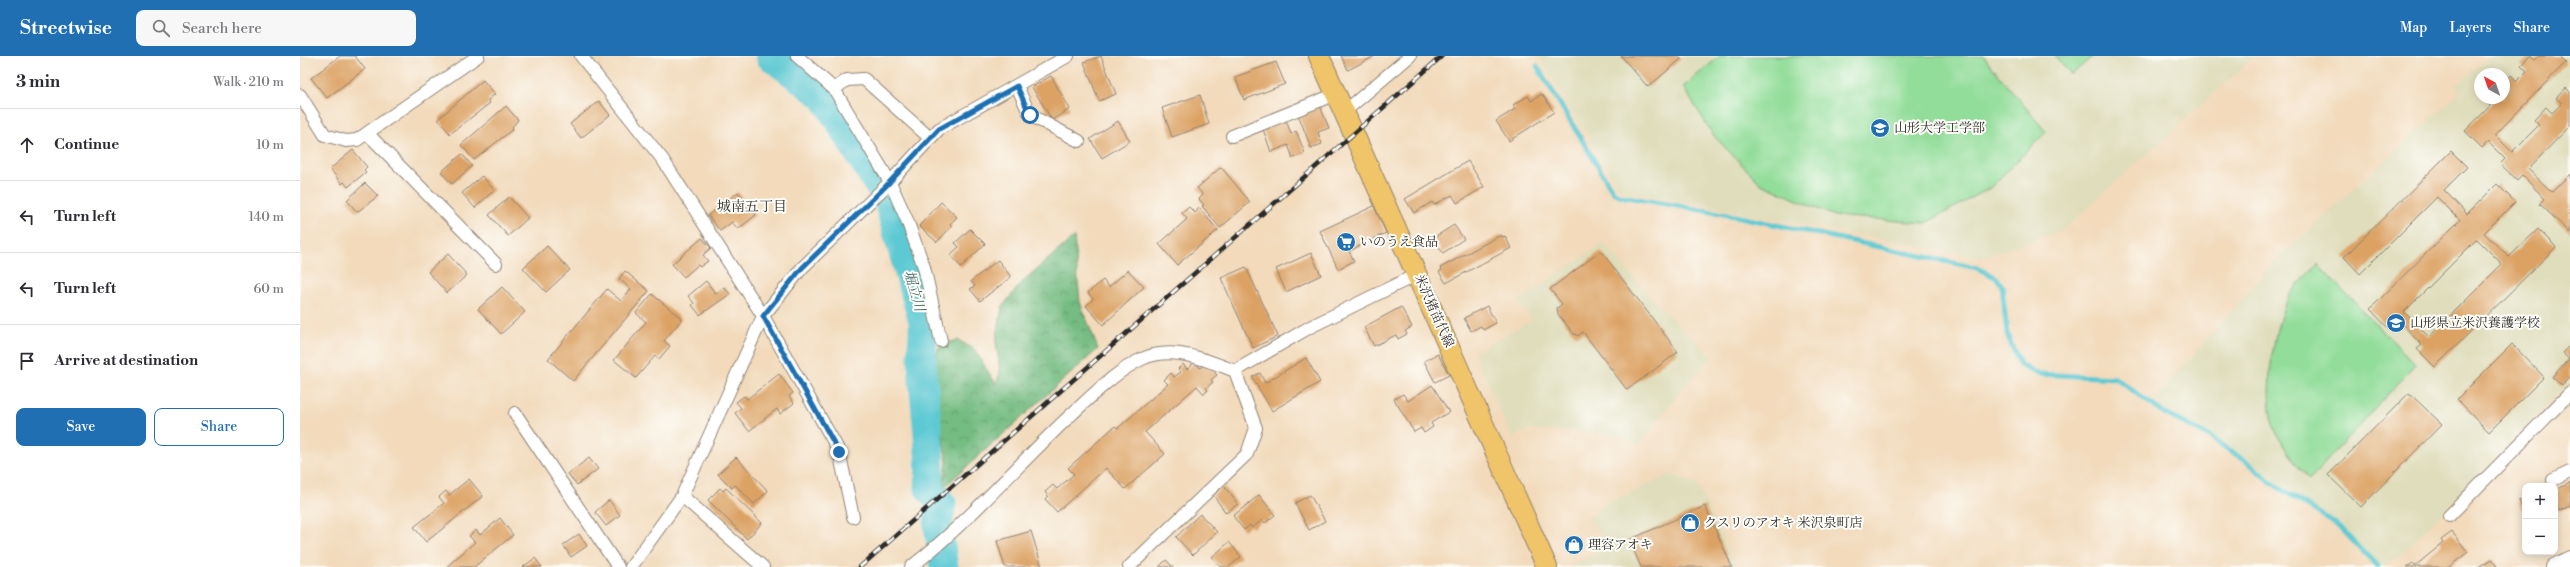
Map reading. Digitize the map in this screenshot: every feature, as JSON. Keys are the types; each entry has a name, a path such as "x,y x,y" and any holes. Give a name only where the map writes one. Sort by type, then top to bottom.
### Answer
{"main road":[{"name":"米沢猪苗代線","path":"1318,56 1418,274 1547,567"}],"street":[{"path":"300,96 325,135 346,141 356,140 478,56"},
{"path":"581,56 663,160 763,316 839,452 853,517"},
{"path":"797,56 834,89 907,220 924,267 941,341"},
{"path":"631,567 682,496 763,316 802,268 888,184 930,138 947,123 1017,86 1068,56"},
{"path":"1344,112 1410,56"},
{"path":"834,89 847,80 864,79 930,138"},
{"path":"1017,86 1030,115 1080,141"},
{"path":"1232,136 1336,94"},
{"path":"367,133 496,264"},
{"path":"1235,371 1310,327 1418,274"},
{"path":"911,567 958,527 1101,387 1142,359 1161,355 1194,354 1235,371 1256,428 1247,454 1129,567"},
{"path":"2449,516 2570,393"},
{"path":"515,413 618,567"},
{"path":"2553,480 2570,472"},
{"path":"682,496 763,567"},
{"path":"2554,567 2570,559"}],"shaded area":[{"name":"山形大学工学部","path":"1539,56 2255,56 2063,230 1981,258 1621,190"},
{"name":"山形県立米沢養護学校","path":"2491,56 2570,56 2570,382 2410,546 2385,567 2381,567 2340,525 2154,400 2273,263 2459,93 2456,85 2474,70 2474,104 2510,104 2510,68 2477,68"},
{"path":"1604,242 1646,293 1712,357 1682,388 1640,445 1609,433 1527,430 1512,438 1474,353 1532,320 1519,301"},
{"name":"クスリのアオキ 米沢泉町店","path":"1671,474 1697,484 1737,567 1569,567 1609,545 1588,518 1605,504"}],"green space":[{"path":"1720,56 1983,56 2046,132 1990,188 1926,223 1834,216 1761,184 1714,136 1683,87"},
{"path":"2055,56 2093,56 2071,75"},
{"path":"1074,237 1080,302 1098,349 943,488 947,462 930,369 940,345 958,340 974,349 996,384 1000,373 996,341 1002,307 1023,281"},
{"path":"2318,264 2415,365 2309,480 2288,452 2275,429 2272,421 2269,393 2272,358 2278,324 2283,310 2294,289"}],"building":[{"path":"340,56 355,56 365,69 327,98 311,78"},
{"path":"1101,56 1116,94 1099,101 1084,62"},
{"path":"1341,56 1375,56 1348,70"},
{"path":"1621,56 1679,56 1681,59 1648,87"},
{"path":"2530,56 2535,60 2539,56 2559,56 2566,62 2495,135 2512,152 2539,125 2534,120 2546,107 2552,113 2562,103 2556,98 2566,88 2570,92 2570,126 2528,169 2552,192 2570,174 2570,233 2540,204 2545,199 2522,175 2517,180 2500,164 2505,159 2488,142 2482,148 2465,131 2492,104 2510,104 2510,76 2511,75 2517,81 2527,71 2521,65"},
{"path":"1276,62 1285,84 1244,100 1235,77"},
{"path":"1051,76 1070,109 1052,120 1032,87"},
{"path":"483,80 495,94 488,100 490,103 450,134 438,119"},
{"path":"1542,94 1554,112 1509,141 1496,121 1515,109 1513,105 1528,96 1531,101"},
{"path":"1200,95 1209,124 1172,137 1162,108"},
{"path":"599,101 610,115 581,138 570,124"},
{"path":"506,106 518,120 512,127 513,129 474,160 461,145"},
{"path":"1320,106 1329,128 1318,132 1322,144 1311,148 1298,114"},
{"path":"1286,120 1291,134 1296,131 1305,153 1293,158 1288,145 1271,152 1263,129"},
{"path":"1118,121 1130,141 1102,158 1090,139"},
{"path":"353,150 367,167 364,170 366,172 348,187 344,182 342,184 330,169"},
{"path":"2451,151 2467,167 2444,190 2467,214 2497,184 2515,202 2484,233 2509,257 2538,229 2556,247 2435,367 2417,349 2422,345 2397,319 2388,328 2370,309 2460,220 2437,197 2360,274 2344,257","holes":["2477,239 2502,264 2429,337 2404,312"]},
{"path":"462,154 472,166 452,184 441,172"},
{"path":"1468,161 1484,187 1457,203 1452,195 1434,205 1432,202 1414,213 1405,199"},
{"path":"1221,167 1250,202 1220,228 1202,206 1204,205 1199,199 1203,195 1197,188"},
{"path":"482,176 494,190 475,208 462,193"},
{"path":"365,183 378,196 357,212 347,200"},
{"path":"738,192 756,215 738,229 732,222 720,231 708,215"},
{"path":"509,197 528,218 508,236 489,215"},
{"path":"941,202 957,217 950,224 952,226 937,242 919,226"},
{"name":"いのうえ食品","path":"1374,206 1386,233 1349,251 1354,261 1338,269 1320,231"},
{"path":"1189,207 1195,213 1199,208 1218,230 1177,265 1159,244 1187,219 1182,213"},
{"path":"1454,225 1464,239 1443,253 1433,238"},
{"path":"970,229 985,244 961,267 950,255 959,247 955,243"},
{"path":"1501,235 1502,237 1505,236 1511,248 1446,283 1439,272 1442,270 1440,268"},
{"path":"702,238 711,248 703,255 708,261 700,267 698,265 684,277 672,264"},
{"path":"547,246 570,270 546,292 523,268"},
{"path":"1601,251 1678,352 1627,390 1583,332 1578,336 1573,333 1558,314 1557,308 1562,304 1550,289"},
{"path":"1311,253 1321,275 1286,292 1276,269"},
{"path":"448,254 467,275 447,293 428,272"},
{"path":"998,260 1011,277 980,301 970,289 975,286 971,281"},
{"path":"1246,267 1278,336 1253,348 1221,278"},
{"path":"1128,270 1144,287 1103,325 1086,306 1093,299 1088,293 1103,280 1109,287"},
{"path":"625,271 649,291 573,381 548,359 607,289 621,301 631,289 619,279"},
{"path":"706,281 716,294 724,287 730,294 700,315 692,305 694,303 688,296"},
{"path":"502,287 525,312 501,334 478,309"},
{"path":"652,294 682,319 664,341 670,346 659,359 655,356 636,378 614,360 646,322 636,313"},
{"path":"1487,306 1496,323 1483,330 1481,326 1471,331 1464,318"},
{"path":"1401,307 1412,327 1405,331 1407,334 1398,339 1396,335 1374,346 1364,327"},
{"path":"2512,344 2544,377 2489,432 2457,399"},
{"path":"2570,345 2570,378 2562,386 2552,377 2569,359 2562,353"},
{"path":"1438,354 1449,375 1435,382 1424,361"},
{"path":"1306,358 1320,382 1272,411 1252,377 1260,373 1265,383"},
{"path":"1195,362 1200,368 1206,363 1217,375 1211,380 1213,382 1206,388 1208,390 1204,394 1197,386 1145,432 1165,454 1125,489 1106,468 1057,512 1045,499 1048,496 1045,492 1053,485 1057,489 1074,474 1068,468 1115,426 1118,428 1168,384 1164,380 1171,373 1174,377 1181,372 1178,369 1183,364 1187,369"},
{"path":"779,374 793,393 789,396 794,403 780,414 777,409 749,431 735,413 741,408 736,402 744,396 747,399"},
{"path":"1432,385 1449,412 1431,423 1433,427 1424,433 1421,428 1414,432 1394,399 1403,394 1408,401"},
{"path":"2409,393 2442,424 2361,507 2328,475"},
{"path":"736,457 768,491 754,504 735,485 732,488 718,474"},
{"path":"589,458 598,469 577,485 568,474"},
{"path":"469,479 483,496 426,542 414,527 444,503 439,497 446,491 449,495"},
{"path":"2570,483 2570,506 2559,511 2558,509 2558,489"},
{"path":"1224,486 1238,504 1226,513 1213,495"},
{"path":"720,488 723,491 726,488 762,523 747,539 708,500"},
{"path":"1259,495 1275,515 1265,523 1262,520 1252,528 1250,525 1244,530 1233,516"},
{"path":"1310,495 1325,521 1309,530 1295,503"},
{"path":"609,500 620,515 606,526 595,512"},
{"path":"2522,500 2522,508 2519,501"},
{"name":"クスリのアオキ 米沢泉町店","path":"1705,506 1732,567 1641,567 1629,540"},
{"path":"1200,514 1217,532 1193,555 1176,537"},
{"path":"500,518 513,535 474,567 446,567 475,542 469,536 476,530 480,535"},
{"path":"1031,531 1042,567 1005,567 997,541"},
{"path":"2452,532 2468,552 2449,567 2407,567 2413,563 2415,566 2443,543 2441,540"},
{"path":"579,534 587,546 571,557 563,545"},
{"path":"1229,542 1241,557 1229,567 1220,567 1212,557"},
{"path":"535,558 542,567 523,567"},
{"path":"2492,559 2497,567 2478,567"},
{"path":"1166,560 1173,567 1159,567"}],"waterway":[{"name":"堀立川","path":"770,56 824,97 888,201 923,321 922,353 930,473 929,489 942,504 938,526 944,567"},
{"path":"1537,66 1614,193 1621,196 1735,216 1977,268 1997,278 2002,286 2007,334 2020,365 2038,374 2115,378 2164,413 2205,434 2247,462 2273,484 2339,526 2378,567"}],"railway":[{"path":"860,567 1442,56"}],"place":[{"name":"山形大学工学部","path":"1880,128"},
{"name":"いのうえ食品","path":"1346,242"},
{"name":"山形県立米沢養護学校","path":"2396,323"},
{"name":"クスリのアオキ 米沢泉町店","path":"1690,523"},
{"name":"理容アオキ","path":"1574,545"}],"district":[{"name":"城南五丁目","path":"752,207"}],"route":[{"path":"839,452 763,316 802,268 886,186 939,129 947,123 1017,86 1030,115"}]}
